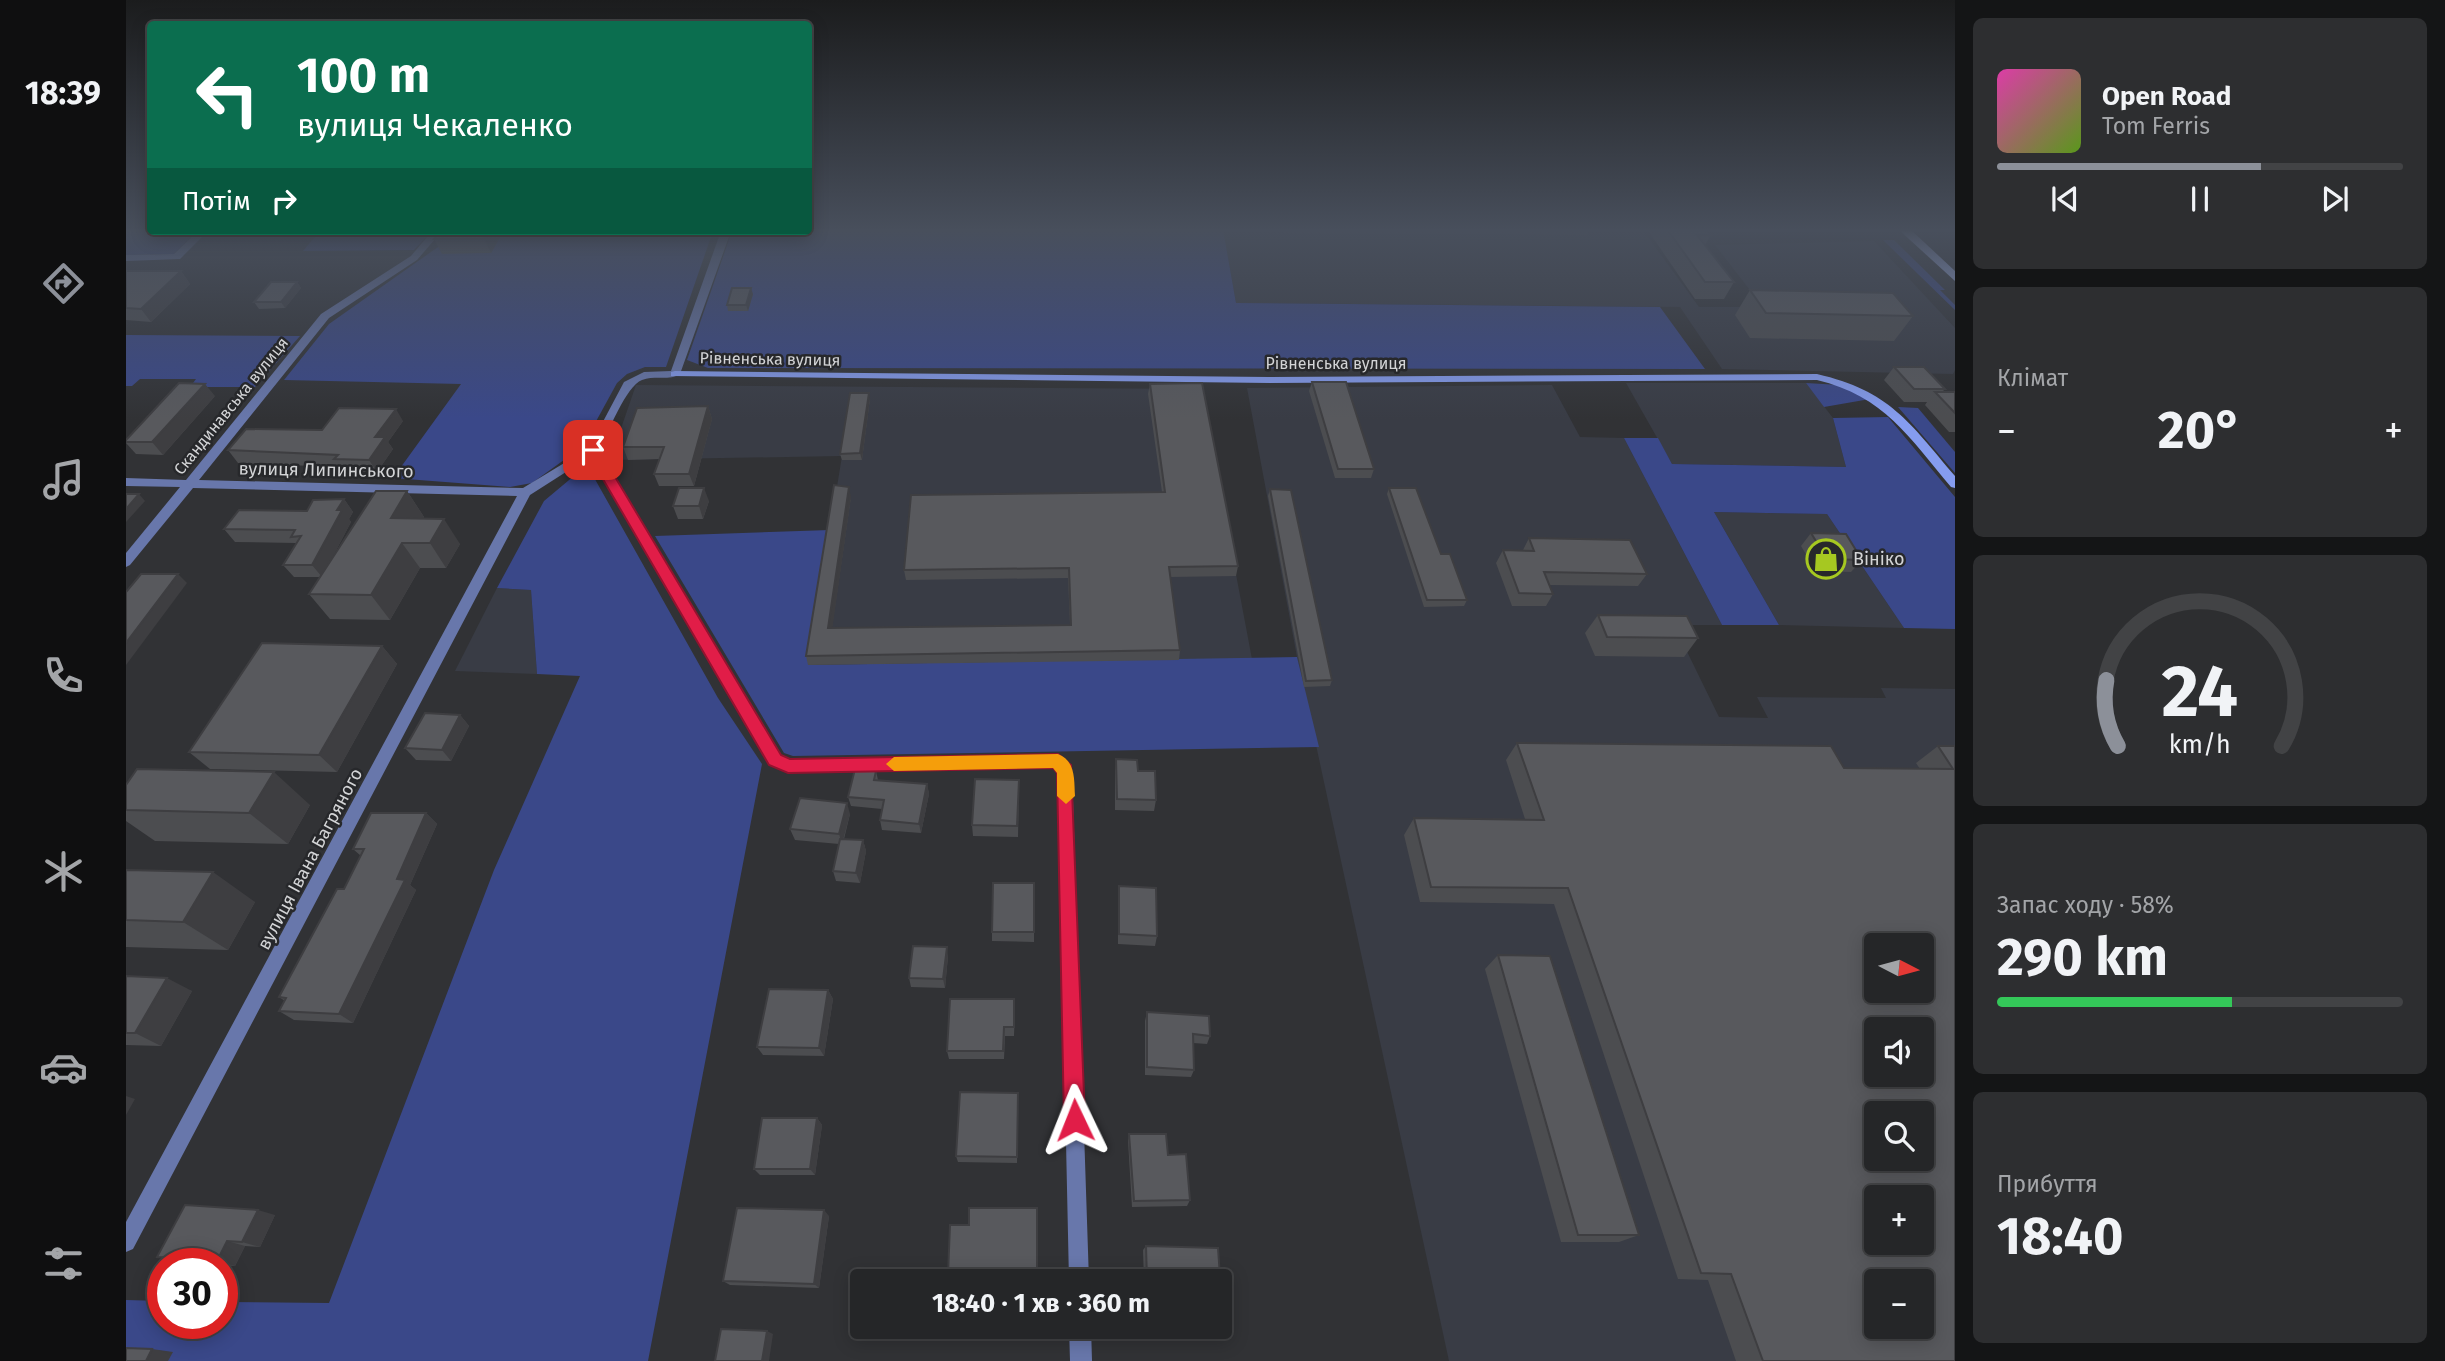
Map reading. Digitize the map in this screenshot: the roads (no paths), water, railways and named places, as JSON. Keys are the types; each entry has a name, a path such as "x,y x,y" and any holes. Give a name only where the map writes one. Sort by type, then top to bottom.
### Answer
{"street":[{"name":"Скандинавська вулиця","path":"126,562 325,316 361,293"},
{"path":"526,492 593,450 628,384 646,374 675,374 704,293"},
{"name":"Рівненська вулиця","path":"675,374 1270,380 1817,377 1863,389 1882,401 1955,484"},
{"path":"593,450 775,760 788,766 1058,761 1065,771 1079,1269"},
{"name":"вулиця Липинського","path":"126,482 526,492"},
{"name":"вулиця Івана Багряного","path":"126,1242 526,492"},
{"path":"1080,1339 1081,1361"}],"place":[{"name":"Вініко","path":"1826,559"}]}
